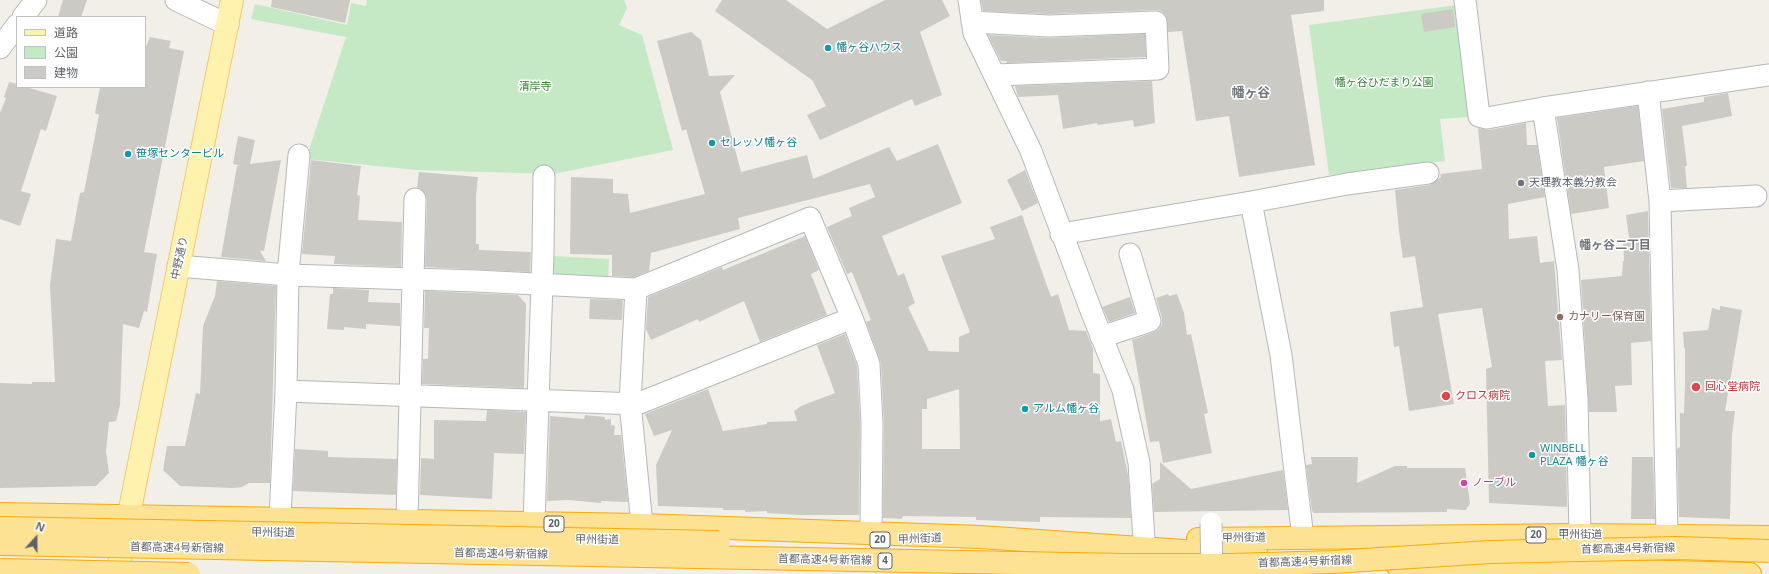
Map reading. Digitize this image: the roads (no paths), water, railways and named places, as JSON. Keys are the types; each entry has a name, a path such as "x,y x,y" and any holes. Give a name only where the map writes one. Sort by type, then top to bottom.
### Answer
{"highway":[{"name":"20","path":"0,514 642,525 980,537"},
{"name":"甲州街道","path":"0,528 779,544 980,537 1144,540 1580,535 1769,537"},
{"path":"980,537 1417,567 1750,574"},
{"name":"首都高速4号新宿線","path":"0,544 1125,565 1232,565 1333,562 1490,552 1678,548 1769,551"},
{"path":"0,570 189,574"}],"main road":[{"name":"中野通り","path":"117,574 128,516 188,267 232,0"}],"street":[{"path":"24,16 36,0"},
{"path":"176,0 228,25"},
{"path":"969,0 974,33 1031,151 1061,234 1123,390 1139,463 1144,540"},
{"path":"1465,0 1479,116 1487,118 1543,108 1769,75"},
{"path":"972,22 1049,26 1156,22 1158,69 995,75"},
{"path":"0,48 16,26"},
{"path":"1648,92 1660,200 1667,535"},
{"path":"1543,108 1568,270 1577,399 1580,535"},
{"path":"280,518 286,391 288,275 299,155"},
{"path":"1061,234 1347,184 1428,173"},
{"path":"534,523 544,176"},
{"path":"1660,200 1756,196"},
{"path":"407,521 416,199"},
{"path":"1251,202 1281,355 1303,538"},
{"path":"188,267 288,275 542,284 636,289 810,218 852,318 869,364 872,387 871,534"},
{"path":"1101,337 1150,321 1130,254"},
{"path":"636,289 630,403 642,525"},
{"path":"286,391 637,404 852,318"},
{"path":"1211,523 1212,574"}],"place":[{"name":"幡ヶ谷ハウス","path":"828,48"},
{"name":"セレッソ幡ヶ谷","path":"712,143"},
{"name":"笹塚センタービル","path":"128,154"},
{"name":"天理教本義分教会","path":"1521,183"},
{"name":"カナリー保育園","path":"1560,317"},
{"name":"回心堂病院","path":"1696,387"},
{"name":"クロス病院","path":"1446,396"},
{"name":"アルム幡ヶ谷","path":"1025,409"},
{"name":"WINBELL PLAZA 幡ヶ谷","path":"1532,455"},
{"name":"ノーブル","path":"1464,483"}],"district":[{"name":"幡ヶ谷","path":"1251,93"},
{"name":"幡ヶ谷二丁目","path":"1615,246"}],"park label":[{"name":"幡ヶ谷ひだまり公園","path":"1384,83"},
{"name":"清岸寺","path":"535,87"}]}
